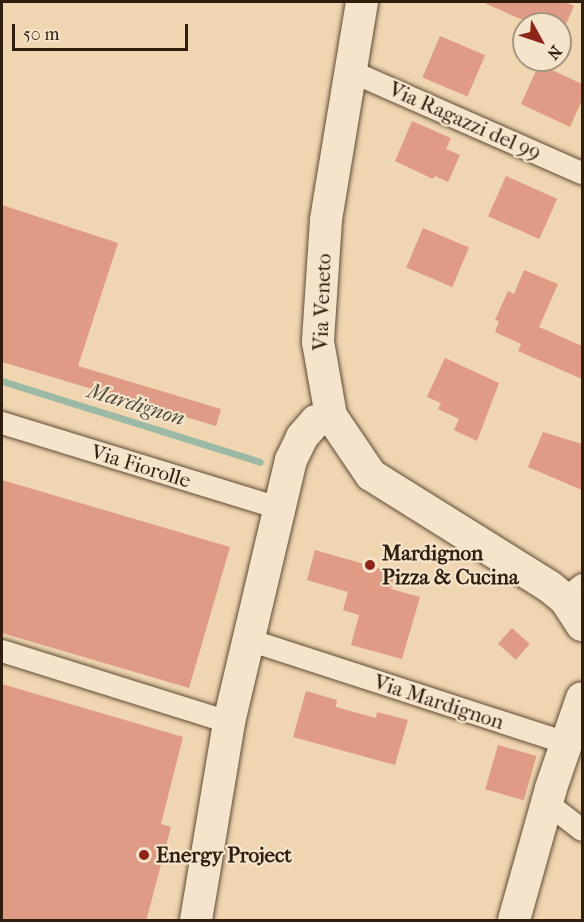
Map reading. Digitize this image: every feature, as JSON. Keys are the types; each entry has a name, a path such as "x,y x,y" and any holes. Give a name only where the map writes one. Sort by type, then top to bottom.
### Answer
{"street":[{"name":"Via Veneto","path":"362,2 348,70 326,220 318,342 331,416 371,475 573,592 582,625"},
{"name":"Via Ragazzi del 99","path":"348,70 582,173"},
{"path":"196,921 229,722 291,460 302,437 316,421 331,416"},
{"name":"Via Fiorolle","path":"2,423 280,509"},
{"name":"Via Mardignon","path":"249,640 568,744"},
{"path":"2,651 229,722"},
{"path":"514,921 546,803 582,698"},
{"path":"546,803 582,830"}],"building":[{"path":"482,2 565,2 574,6 571,12 512,12 512,15"},
{"path":"440,36 485,55 468,97 422,77"},
{"path":"535,72 556,72 582,84 582,100 570,127 521,104"},
{"path":"412,121 451,138 446,149 460,155 448,182 435,176 433,179 395,161"},
{"path":"506,176 557,199 539,239 488,216"},
{"path":"2,205 118,243 78,366 221,409 216,426 2,362"},
{"path":"423,228 469,248 452,287 406,268"},
{"path":"524,270 558,284 539,327 582,346 582,379 518,351 521,344 495,332 499,321 495,320 508,291 514,294"},
{"path":"445,358 499,383 477,441 454,430 459,419 438,409 441,403 427,397"},
{"path":"543,432 582,444 582,490 528,467"},
{"path":"2,480 230,547 189,688 2,633"},
{"path":"315,550 395,573 391,589 420,597 402,659 351,645 359,615 343,610 348,592 307,580"},
{"path":"512,628 530,644 516,660 498,644"},
{"path":"2,684 183,737 161,824 171,827 146,921 2,921"},
{"path":"306,691 337,700 336,707 376,718 377,712 408,720 395,765 293,737"},
{"path":"498,745 536,756 524,800 485,789"}],"waterway":[{"name":"Mardignon","path":"2,381 260,462"}],"place":[{"name":"Mardignon Pizza & Cucina","path":"370,565"},
{"name":"Energy Project","path":"144,855"}]}
